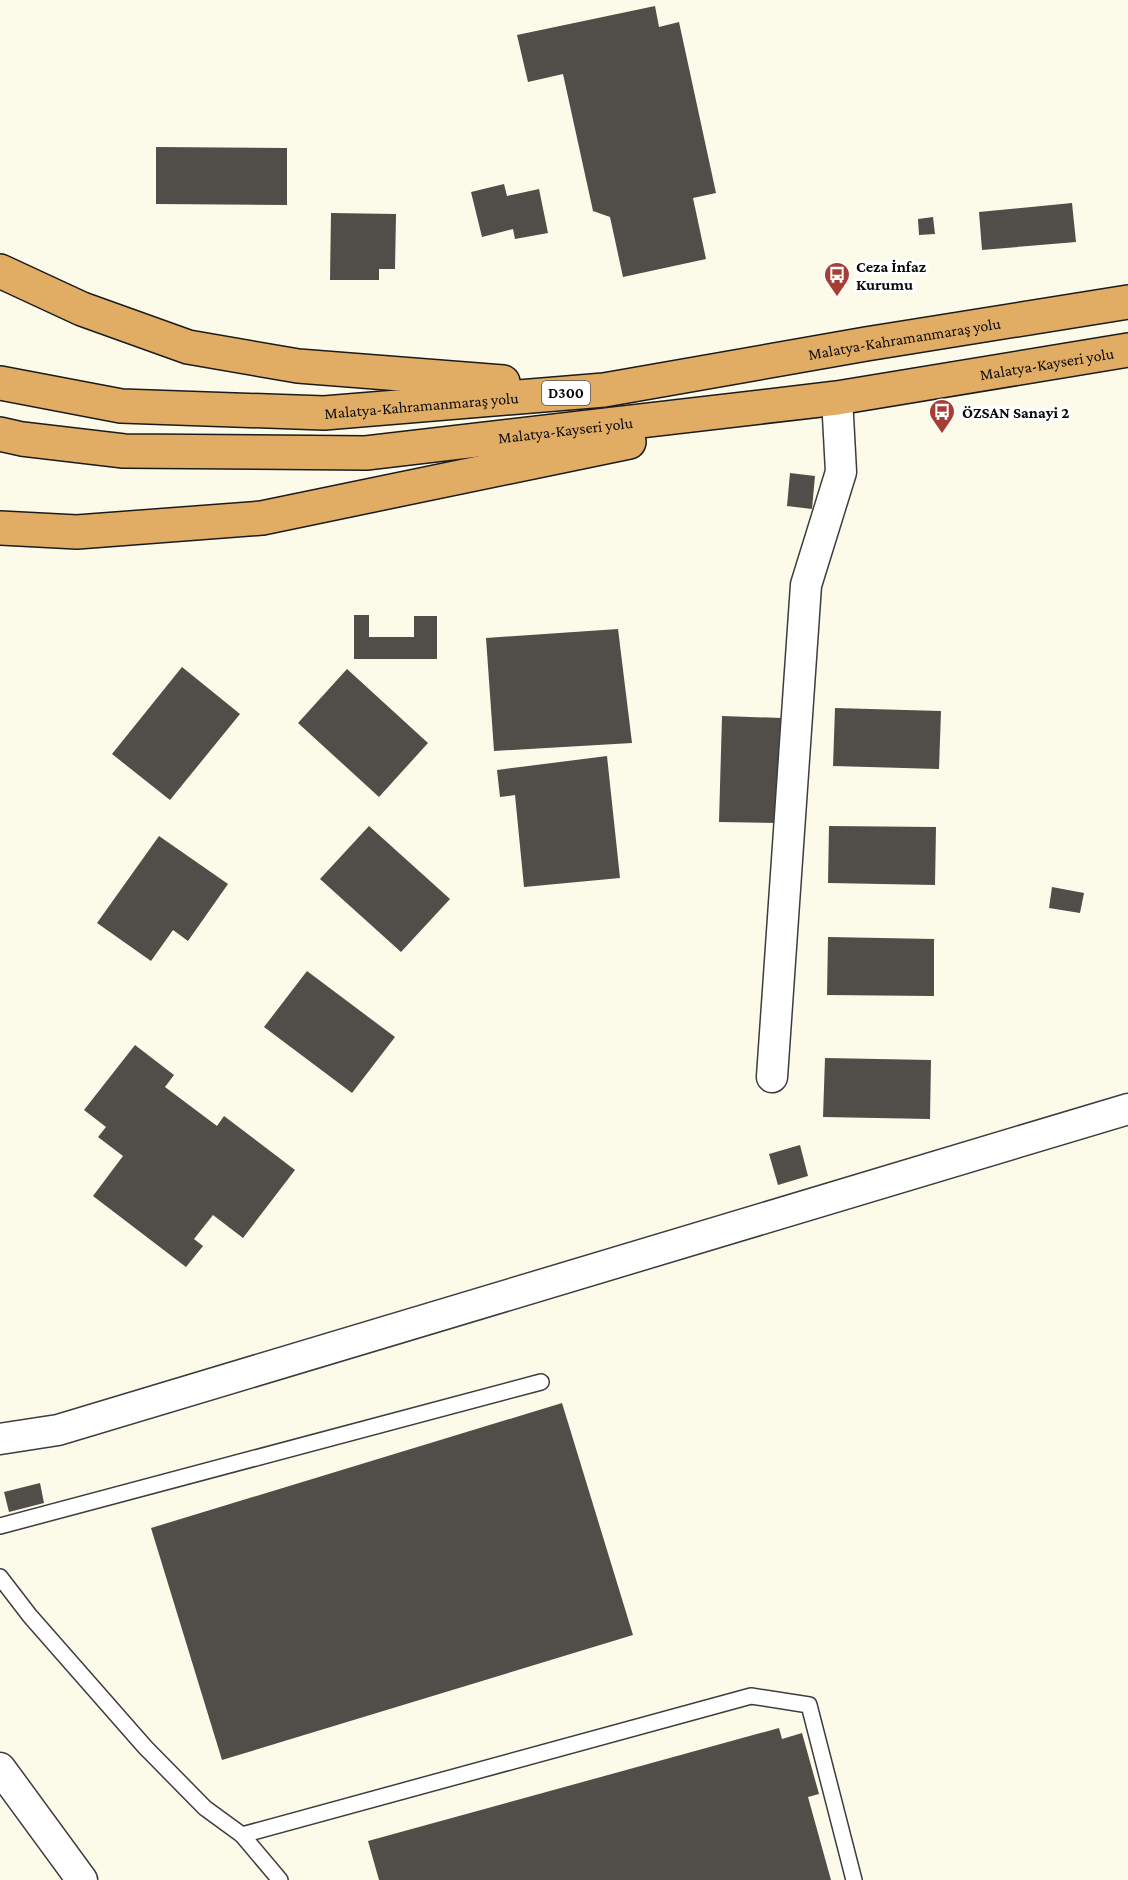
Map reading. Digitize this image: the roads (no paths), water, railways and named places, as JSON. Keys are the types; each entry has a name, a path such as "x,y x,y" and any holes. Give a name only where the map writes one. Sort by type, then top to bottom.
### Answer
{"highway":[{"path":"0,271 82,309 188,347 298,366 604,390"},
{"name":"Malatya-Kahramanmaraş yolu","path":"0,383 121,406 324,413 604,390 866,344 1128,302"},
{"name":"Malatya-Kayseri yolu","path":"0,434 22,439 124,451 366,453 837,398 1128,350"},
{"path":"0,528 76,532 262,518 837,398"}],"street":[{"path":"772,1077 806,585 841,472 837,398"},
{"path":"0,1439 58,1430 1128,1109"},
{"path":"0,1768 82,1880"}],"lane":[{"path":"0,1526 541,1382"},
{"path":"0,1576 30,1616 145,1747 205,1809 242,1835 280,1880"},
{"path":"242,1835 751,1696 809,1705 854,1880"}],"place":[{"name":"Ceza İnfaz Kurumu","path":"837,298"},
{"name":"ÖZSAN Sanayi 2","path":"942,435"}]}
